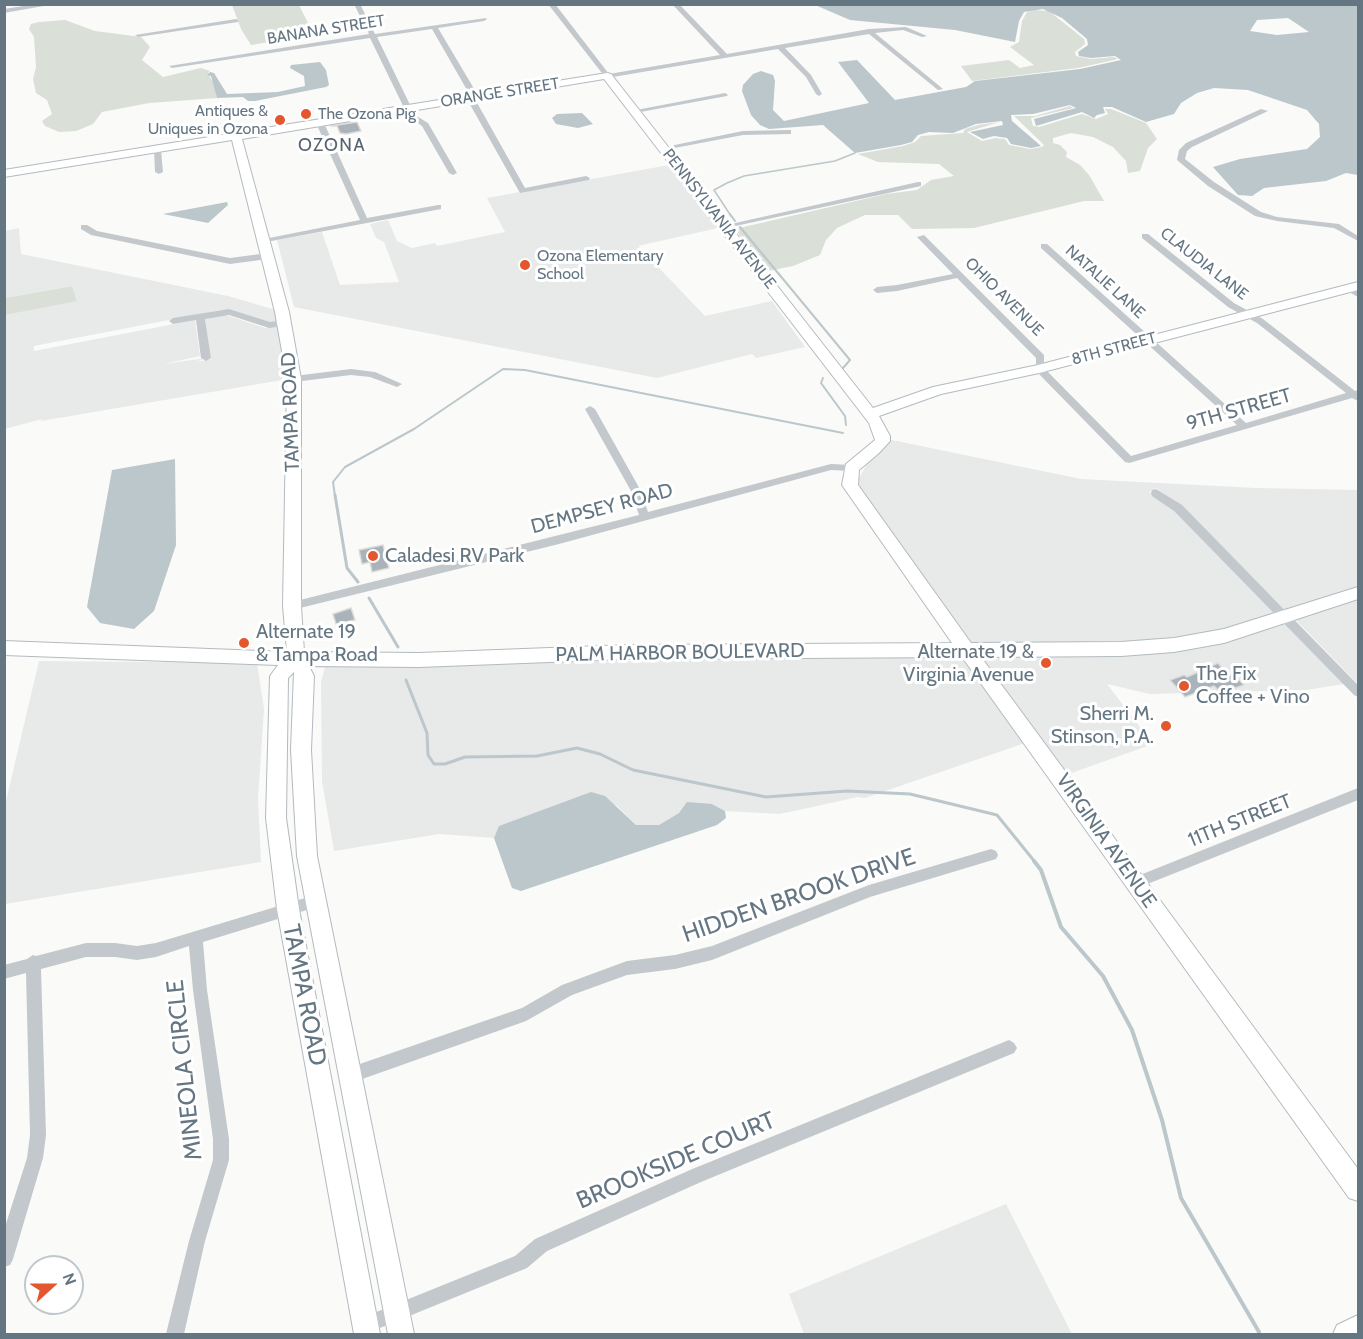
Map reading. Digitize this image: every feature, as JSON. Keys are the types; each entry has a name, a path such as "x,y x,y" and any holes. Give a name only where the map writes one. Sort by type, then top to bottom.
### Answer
{"street":[{"path":"4,11 52,4"},
{"path":"357,4 412,116 425,125 453,173"},
{"name":"PENNSYLVANIA AVENUE","path":"551,4 870,414 883,436 874,450 851,468"},
{"path":"675,4 724,56"},
{"name":"BANANA STREET","path":"172,66 484,19"},
{"path":"138,34 236,21"},
{"path":"434,27 475,97 472,101 524,191 586,178"},
{"name":"ORANGE STREET","path":"4,174 869,31 898,28 924,36"},
{"path":"869,31 940,90"},
{"path":"780,47 809,76 819,94"},
{"path":"635,111 725,96"},
{"path":"1264,111 1189,145 1183,150 1181,160 1211,184 1258,213 1277,219 1336,226 1359,239"},
{"path":"320,123 364,220"},
{"path":"664,148 743,133 788,132"},
{"name":"TAMPA ROAD","path":"236,136 284,323 294,379 292,606 296,659 305,676 301,750 307,856 399,1323"},
{"path":"158,150 159,172"},
{"path":"726,226 918,184"},
{"path":"264,241 438,207"},
{"path":"84,227 94,234 230,261 268,256"},
{"name":"CLAUDIA LANE","path":"1145,236 1246,314 1260,321 1357,395"},
{"name":"OHIO AVENUE","path":"921,237 1041,357 1039,369 1130,460"},
{"name":"NATALIE LANE","path":"1044,246 1245,427"},
{"path":"877,290 958,275"},
{"name":"8TH STREET","path":"870,414 938,390 1039,369 1246,314 1356,290"},
{"path":"173,321 229,312 269,325 284,323"},
{"path":"200,316 206,358"},
{"path":"294,379 351,372 372,374 398,384"},
{"name":"9TH STREET","path":"1130,460 1357,395"},
{"path":"590,409 636,491 644,515"},
{"name":"DEMPSEY ROAD","path":"292,606 548,543 644,515 831,467 851,468"},
{"name":"VIRGINIA AVENUE","path":"851,468 850,485 1135,883 1359,1189"},
{"path":"1156,493 1178,508 1359,692"},
{"path":"968,652 1121,649 1174,645 1224,636 1287,618 1359,593"},
{"path":"4,648 296,659"},
{"name":"PALM HARBOR BOULEVARD","path":"296,659 418,660 628,652 968,652"},
{"name":"TAMPA ROAD","path":"296,659 279,676 276,818 288,909 366,1330"},
{"name":"11TH STREET","path":"1135,883 1359,794"},
{"name":"HIDDEN BROOK DRIVE","path":"351,1075 526,1014 567,990 627,968 675,962 712,953 869,891 991,855"},
{"path":"4,972 33,962 86,950 137,953 156,950 315,901"},
{"name":"MINEOLA CIRCLE","path":"175,1335 197,1241 221,1160 221,1139 200,990 196,938"},
{"path":"4,1259 35,1158 38,1135 33,962"},
{"name":"BROOKSIDE COURT","path":"366,1330 399,1323 521,1262 542,1245 696,1176 1010,1048"},
{"path":"1346,1335 1359,1328"}],"shaded area":[{"path":"232,5 299,5 314,35 251,45 241,29"},
{"path":"815,5 1358,5 1358,175 1346,173 1326,181 1264,188 1252,196 1238,195 1213,167 1240,159 1307,149 1320,137 1319,124 1307,110 1248,90 1214,88 1197,93 1181,103 1174,114 1146,122 1112,107 1103,107 1105,113 1094,118 1082,112 1036,126 1034,119 1076,108 1070,105 1033,114 1011,115 1012,121 1041,146 1031,148 1011,144 1007,138 994,136 983,139 970,132 1003,125 1002,121 976,124 953,133 929,132 918,135 912,142 855,153 823,125 769,129 760,125 751,115 742,91 743,85 753,74 761,71 773,75 775,81 773,110 784,121 869,103 838,62 857,60 895,100 966,87 975,81 1080,69 1121,60 1115,56 1091,58 1079,56 1078,52 1088,45 1087,39 1062,18 1043,9 1024,12 1019,21 1015,42 955,30 850,20","holes":["1288,18 1309,32 1277,35 1250,31 1257,20"]},
{"path":"1049,11 1084,39 1085,44 1075,52 1076,56 1091,59 1114,57 1118,59 1078,68 972,81 961,66 1009,60 1020,68 1034,65 1010,47 1019,42 1022,21 1027,12"},
{"path":"65,20 95,31 141,37 150,47 142,60 163,77 201,68 210,71 208,73 216,88 217,98 149,103 102,112 93,124 76,131 59,132 45,126 42,121 52,114 47,100 36,93 33,79 36,67 34,37 29,29 31,24 39,22"},
{"path":"320,62 326,70 329,85 326,87 255,101 248,101 243,97 217,98 211,76 207,75 210,72 214,73 227,94 278,92 305,86 304,76 290,68 291,65"},
{"path":"1070,106 1073,108 1031,118 1033,126 1039,127 1082,114 1096,119 1108,114 1105,109 1111,109 1146,123 1157,139 1148,148 1140,171 1128,173 1126,161 1113,147 1093,137 1071,133 1053,138 1053,143 1060,145 1067,152 1066,157 1080,165 1089,175 1104,201 1084,201 974,228 912,229 898,215 865,215 837,228 826,240 820,255 793,266 768,271 735,229 886,194 917,190 931,180 954,176 939,164 878,162 858,154 903,146 915,142 921,136 963,133 965,129 978,125 999,122 967,132 982,141 995,138 1005,139 1009,145 1030,149 1042,147 1044,145 1014,116 1035,116"},
{"path":"582,113 593,124 578,128 556,124 552,118 557,114"},
{"name":"Ozona Elementary School","path":"669,165 718,228 638,246 705,316 772,301 805,347 756,358 752,354 657,378 294,307 277,240 322,232 340,285 399,282 384,242 376,238 370,224 388,220 397,241 412,248 435,243 437,246 505,232 487,198"},
{"path":"227,202 228,205 208,223 163,214"},
{"path":"19,228 21,254 228,296 276,310 279,321 271,323 232,310 221,310 34,346 34,351 195,320 200,356 163,364 206,358 196,362 211,359 205,318 226,315 265,328 279,326 288,379 41,421 42,419 5,429 5,315 77,300 71,286 5,298 5,231"},
{"path":"72,286 77,301 5,315 5,298"},
{"path":"887,439 1081,479 1256,488 1358,490 1358,588 1288,613 1182,507 1156,488 1149,492 1173,510 1278,616 1221,632 1172,640 972,647 856,484 870,458"},
{"path":"175,459 176,545 154,611 134,629 100,623 87,607 112,470"},
{"path":"1358,598 1358,681 1356,682 1296,620"},
{"path":"1286,624 1344,684 1306,690 1150,694 1107,684 1153,744 1066,775 978,656 1222,642"},
{"path":"964,656 1028,742 865,798 858,797 780,814 725,811 712,804 679,813 659,825 636,825 616,805 500,826 494,838 439,834 334,851 322,781 321,682 326,664 415,665"},
{"path":"39,661 257,663 264,709 258,799 261,862 5,904 5,805"},
{"path":"591,792 605,796 636,825 659,825 679,813 687,802 712,804 725,811 726,818 717,825 521,891 512,888 494,838 499,826"},
{"path":"1006,1204 1072,1334 804,1334 789,1294"}],"building":[{"path":"357,122 361,131 346,134 340,133 337,126 331,126"},
{"name":"Caladesi RV Park","path":"383,545 389,568 372,572 370,562 362,564 359,550"},
{"path":"351,608 355,620 336,624 333,614"},
{"path":"1218,663 1228,675 1233,673 1244,685 1221,693 1214,686 1185,697 1170,680 1184,675 1187,677"}],"waterway":[{"path":"731,216 714,190 727,183 744,176 835,161 855,153"},
{"path":"730,214 735,221"},
{"path":"740,227 850,360 843,368"},
{"path":"335,496 333,482 345,467 414,429 503,369 525,370 843,433"},
{"path":"823,378 821,383 845,416 846,425"},
{"path":"335,495 347,568 358,582"},
{"path":"369,598 398,647"},
{"path":"406,680 427,733 428,755 434,764 445,764 465,757 537,756 577,748 600,754 633,770 766,797 847,791 910,794 997,815 1035,862"},
{"path":"1034,861 1041,870 1061,927 1103,976 1132,1030 1162,1120 1181,1198 1259,1332"}],"place":[{"name":"The Ozona Pig","path":"306,114"},
{"name":"Antiques & Uniques in Ozona","path":"280,120"},
{"name":"Ozona Elementary School","path":"525,265"},
{"name":"Caladesi RV Park","path":"373,556"},
{"name":"Alternate 19 & Tampa Road","path":"244,643"},
{"name":"Alternate 19 & Virginia Avenue","path":"1046,663"},
{"name":"The Fix Coffee + Vino","path":"1184,686"},
{"name":"Sherri M. Stinson, P.A.","path":"1166,726"}],"district":[{"name":"OZONA","path":"332,146"}]}
